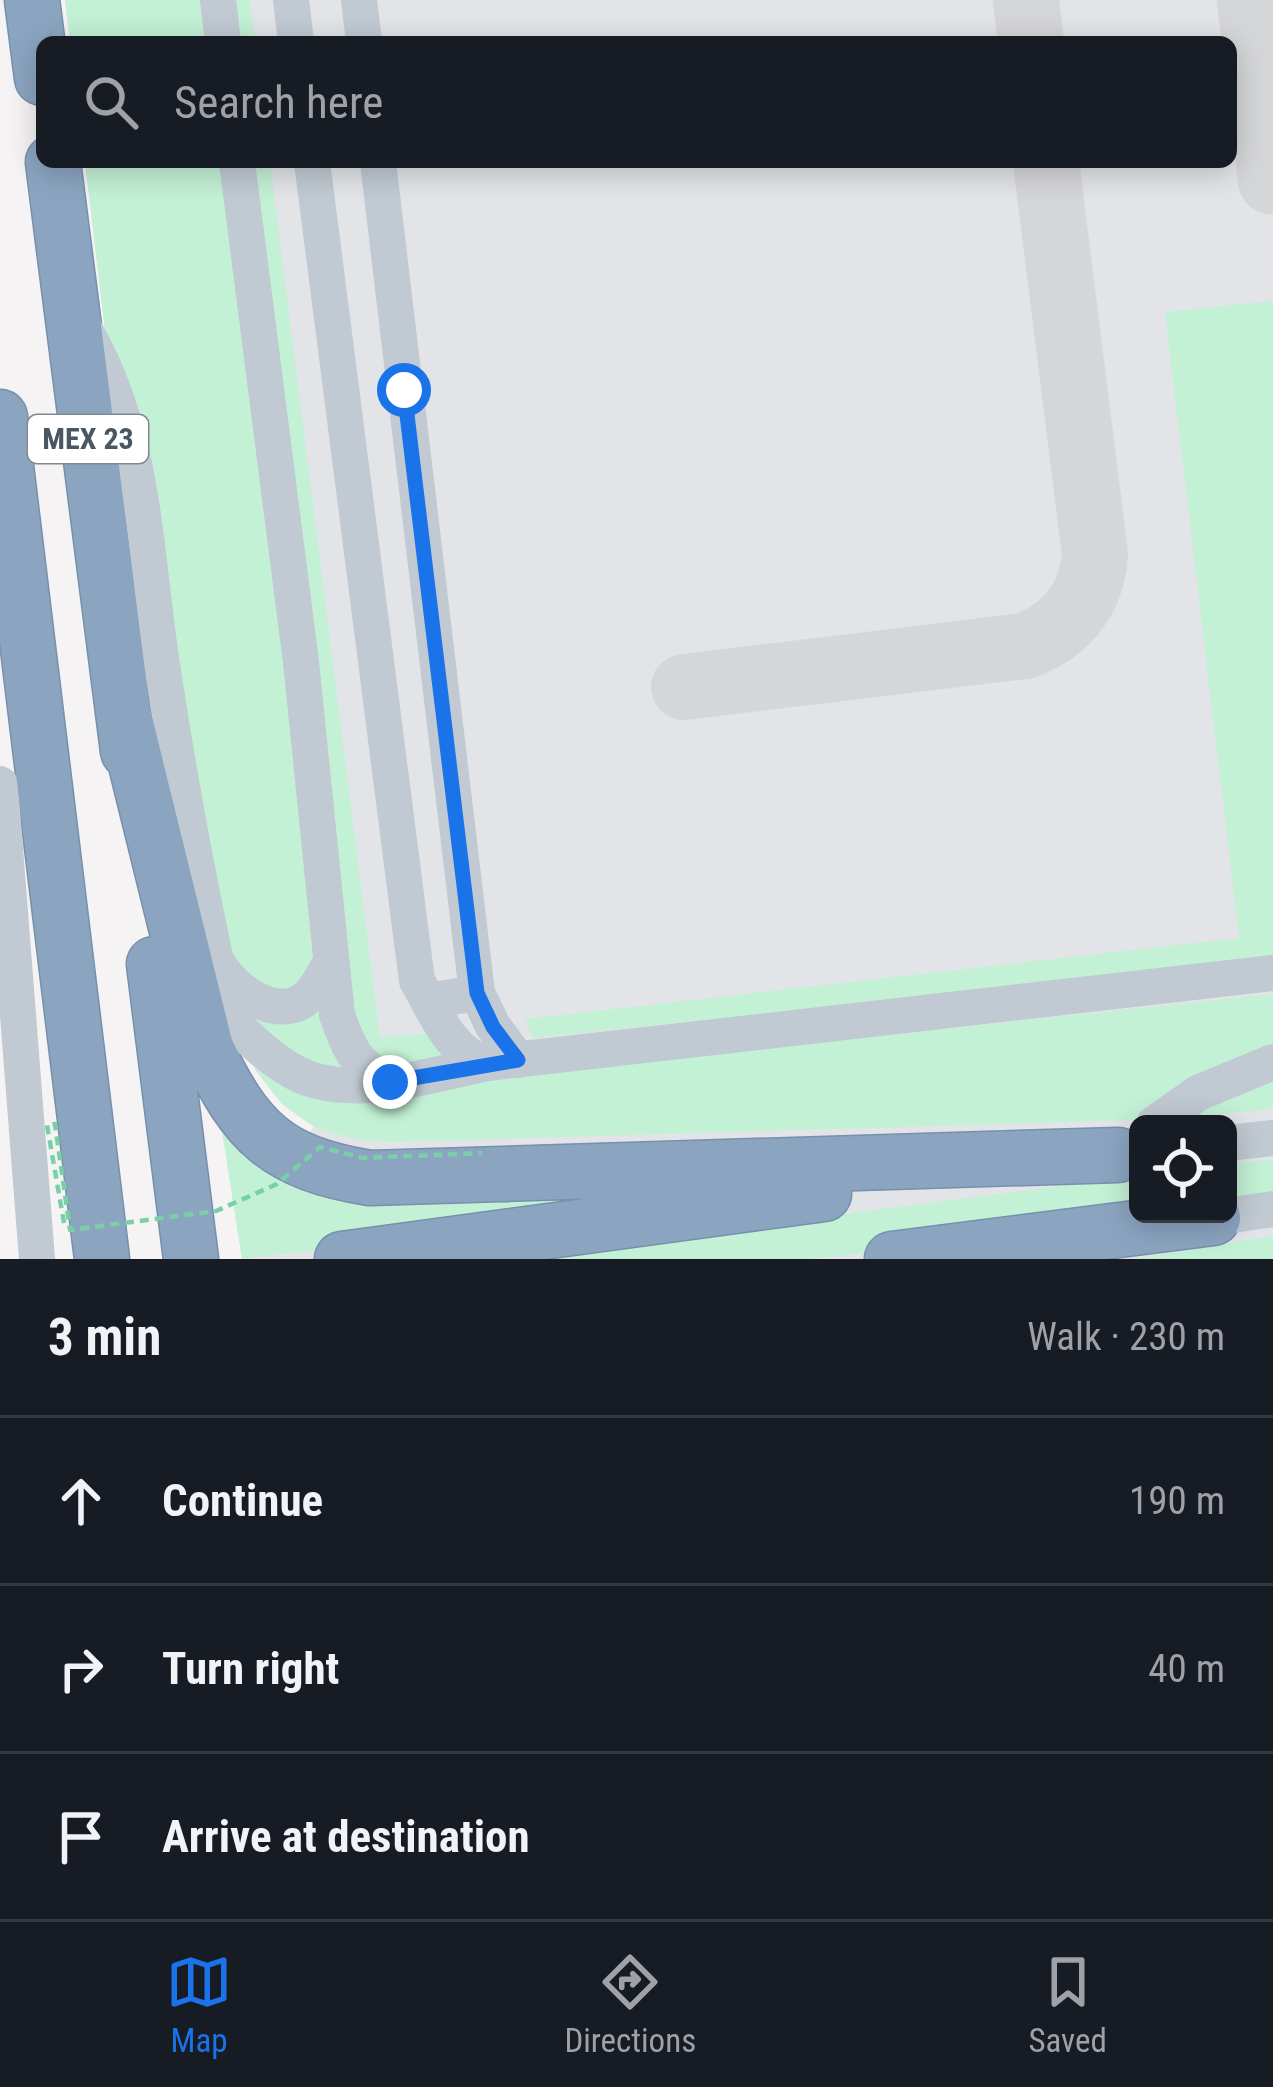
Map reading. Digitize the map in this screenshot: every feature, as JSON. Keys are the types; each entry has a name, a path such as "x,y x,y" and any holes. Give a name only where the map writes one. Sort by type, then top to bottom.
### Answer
{"highway":[{"path":"32,0 37,36"},
{"name":"MEX 23","path":"54,168 191,1259"},
{"name":"MEX 23","path":"0,417 11,605 83,1241"},
{"path":"124,716 206,1048 226,1091 256,1130 289,1156 330,1172 370,1178 1129,1142"},
{"path":"342,1259 1129,1143"},
{"path":"892,1259 1174,1223"},
{"path":"1007,1259 1188,1223"}],"street":[{"path":"218,0 222,36"},
{"path":"291,0 295,36"},
{"path":"359,0 363,36"},
{"path":"238,168 301,662 337,1015 348,1047 363,1069 390,1082"},
{"path":"313,168 415,971 457,1046 476,1061 503,1062"},
{"path":"378,168 477,993 503,1062"},
{"path":"71,307 106,364 124,415 139,488 180,789 215,957 221,972 239,990 272,1004 295,1005 315,990 332,961"},
{"path":"332,320 394,310"},
{"path":"357,515 417,508"},
{"path":"388,760 447,752"},
{"path":"0,784 12,1107 37,1259"},
{"path":"185,973 260,1048 310,1080 360,1086 503,1062 1273,973"},
{"path":"428,1001 477,993"},
{"path":"1171,1115 1198,1093 1273,1062"},
{"path":"1237,1142 1273,1138"},
{"path":"1237,1214 1273,1209"}],"path":[{"path":"83,1241 47,1126 55,1124 70,1230 217,1211 277,1184 320,1148 363,1158 482,1154"}],"shaded area":[{"path":"65,0 1273,0 1273,1259 242,1259 218,1105 278,1165 314,1127 282,1104 256,1071 150,708 86,168 1237,168 1237,36 69,36"}],"green space":[{"path":"65,0 250,0 254,36 69,36"},
{"path":"86,168 271,168 380,1038 430,1033 494,1077 1273,994 1273,1109 1129,1115 1129,1120 390,1142 354,1139 314,1127 282,1104 256,1071 189,905 150,708"},
{"path":"1273,301 1273,960 533,1038 525,1019 1239,938 1165,312"},
{"path":"218,1105 279,1166 888,1179 242,1259"},
{"path":"1273,1159 1273,1203 1237,1208 1237,1164"},
{"path":"1129,1177 1129,1221 812,1259 495,1259"},
{"path":"1273,1236 1273,1259 1133,1259"}],"taxiway":[{"path":"1026,0 1030,36"},
{"path":"1250,0 1271,181"},
{"path":"684,687 1025,646 1053,631 1075,611 1089,585 1095,554 1047,168"}],"route":[{"path":"390,1082 518,1060 493,1027 477,993 404,390"}]}
